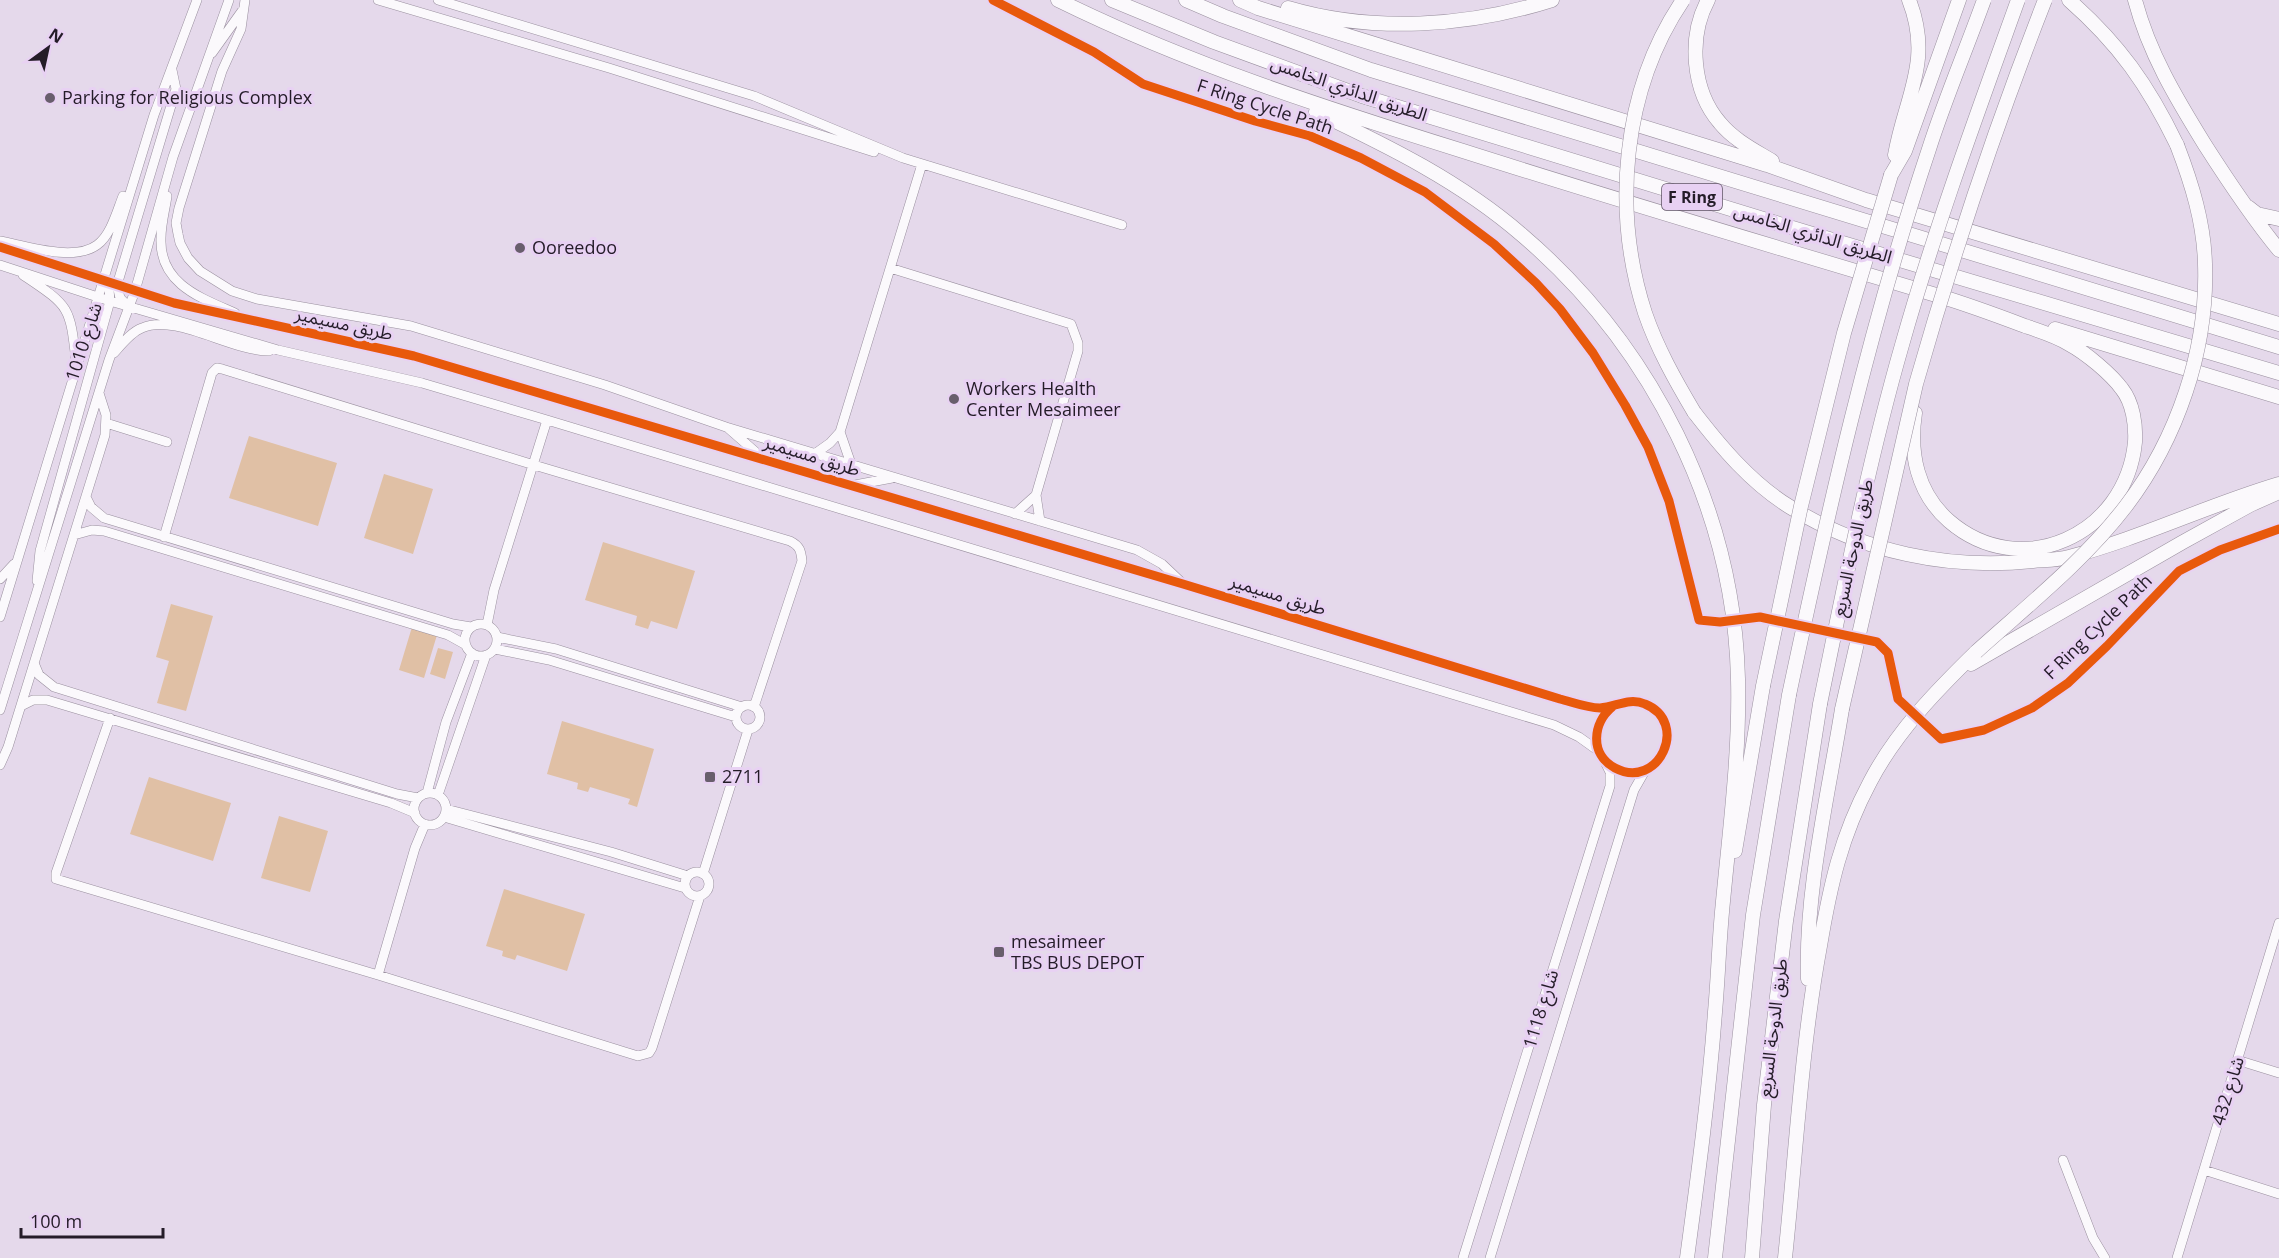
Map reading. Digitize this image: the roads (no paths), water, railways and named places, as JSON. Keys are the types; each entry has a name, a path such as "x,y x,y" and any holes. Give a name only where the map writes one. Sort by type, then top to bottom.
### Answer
{"highway":[{"path":"1058,0 1161,47 1257,84 1533,174 2279,397"},
{"name":"الطريق الدائري الخامس","path":"1112,0 1214,42 1362,96 2279,373"},
{"name":"الطريق الدائري الخامس","path":"1186,0 1223,16 1371,70 2279,347"},
{"path":"1240,0 1268,12 1767,165 1866,200 2279,324"},
{"path":"1259,0 1301,12 1342,20 1406,24 1507,13 1552,0"},
{"path":"1460,19 1521,0"},
{"path":"1683,0 1664,32 1641,90 1634,123 1627,165 1627,224 1633,266 1645,313 1671,374 1694,412 1735,461 1763,487 1790,507 1840,531 1886,549 1936,561 1970,564 2015,563 2067,557 2116,543 2279,484"},
{"path":"1708,0 1700,16 1695,59 1708,105 1719,122 1736,139 1772,162 1866,200"},
{"path":"1718,954 1763,686 1801,506 1844,333 1891,175 1919,60 1918,30 1909,0"},
{"path":"1891,175 1905,150 1959,0"},
{"name":"طريق الدوحة السريع","path":"1715,1258 1753,915 1789,695 1828,515 1872,335 1929,148 1984,0"},
{"name":"طريق الدوحة السريع","path":"1752,1258 1764,1105 1785,933 1820,704 1858,522 1902,344 1958,167 2018,0"},
{"path":"1808,1008 1807,945 1819,848 1842,709 1916,384 1982,173 2045,0"},
{"path":"1785,1258 1808,1008 1828,897 1840,850 1870,780 1906,727 1954,674 2102,534 2144,480 2171,431 2191,373 2199,337 2205,265 2195,196 2177,145 2139,75 2093,21 2069,0"},
{"path":"2135,0 2149,44 2177,101 2240,201 2279,250"},
{"path":"1257,84 1373,138 1449,182 1521,234 1568,278 1619,338 1669,418 1703,493 1718,543 1729,593 1736,639 1738,715 1713,1036 1687,1258"},
{"path":"2240,201 2257,214 2279,219"},
{"path":"1928,341 1912,436 1913,453 1920,480 1943,516 1967,534 1996,546 2038,549 2082,532 2109,506 2125,483 2130,469 2135,447 2134,422 2123,390 2101,368 2071,345 1984,310"},
{"path":"1954,674 2183,542 2250,505 2279,492"}],"street":[{"name":"شارع 1010","path":"0,617 154,115 197,0"},
{"name":"شارع 1010","path":"0,710 109,360 135,291 173,157 228,0"},
{"path":"378,0 609,68 884,155 903,158"},
{"path":"389,0 401,6"},
{"path":"438,0 754,96 903,158 1122,225"},
{"path":"205,63 245,4"},
{"path":"245,4 241,29 222,71 176,223 180,243 188,258 200,271 232,291 257,299 411,326 605,385 726,427 1146,554 1162,564 1183,584"},
{"path":"129,306 120,298 117,285 176,88 171,69"},
{"path":"0,241 64,253 80,253 97,245 105,236 115,216 154,115"},
{"path":"173,157 161,241 163,257 168,269 179,284 192,294 254,321"},
{"path":"816,453 840,432 922,164"},
{"name":"طريق مسيمير","path":"0,247 135,291 254,321 414,356 854,485 1560,699 1598,708 1612,706"},
{"path":"0,265 110,301 278,350 422,383 547,420 1554,725 1579,737 1613,767 1624,771 1635,772 1646,769 1656,763 1663,754 1667,743 1667,731 1663,720 1646,704 1635,701 1612,706 1599,722 1596,742 1602,756"},
{"path":"890,268 1071,324 1078,343 1078,351 1036,495 1040,521"},
{"path":"13,269 55,297 69,314 73,327 77,364"},
{"path":"38,588 39,551 110,301 109,290 103,280"},
{"path":"109,360 132,334 140,328 151,325 180,327 245,349 278,350"},
{"path":"164,537 212,372 217,368 798,545 802,561 754,707"},
{"name":"شارع 1010","path":"0,765 21,706 105,435 105,408 99,393"},
{"path":"487,625 494,590 547,420"},
{"path":"106,423 167,442"},
{"path":"726,427 763,458"},
{"path":"840,432 851,464"},
{"path":"854,485 894,477"},
{"path":"1015,514 1036,495"},
{"path":"86,497 94,512 108,519 453,624 471,627"},
{"path":"104,531 108,519"},
{"path":"74,535 86,531 104,531 448,635 466,645 472,653 486,655"},
{"path":"0,579 16,562"},
{"path":"466,645 466,636 471,627 477,624 487,625 494,630 497,637 495,649"},
{"path":"497,637 556,649 742,707 754,707"},
{"path":"438,795 486,655 495,649 549,660 736,717"},
{"path":"415,813 415,802 423,795 446,722 472,653"},
{"path":"21,706 40,699 53,701 391,803 415,813 425,824 434,825 445,813 444,801 438,795 397,794 59,688 43,680 34,663"},
{"path":"53,701 52,693 59,688"},
{"path":"742,707 736,717 739,726 748,729 755,727 759,720 759,713 754,707"},
{"path":"110,718 56,873 56,879 378,975 638,1056 649,1053 652,1048 700,896 708,888 708,880 703,874 694,872 685,881 685,888"},
{"path":"703,874 748,729"},
{"name":"شارع 1118","path":"1463,1258 1610,786 1610,772 1602,756"},
{"name":"شارع 1118","path":"1490,1258 1634,790 1646,769"},
{"path":"445,813 611,852 688,876"},
{"path":"445,813 685,888 692,895 700,896"},
{"path":"378,975 415,848 425,824"},
{"name":"شارع 432","path":"2177,1258 2279,923"},
{"path":"2237,1060 2279,1073"},
{"path":"2063,1160 2093,1238 2105,1258"},
{"path":"2204,1170 2279,1194"}],"place":[{"name":"Parking for Religious Complex","path":"50,98"},
{"name":"Ooreedoo","path":"520,248"},
{"name":"Workers Health Center Mesaimeer","path":"954,399"},
{"name":"2711","path":"710,777"},
{"name":"mesaimeer TBS BUS DEPOT","path":"999,952"}]}
